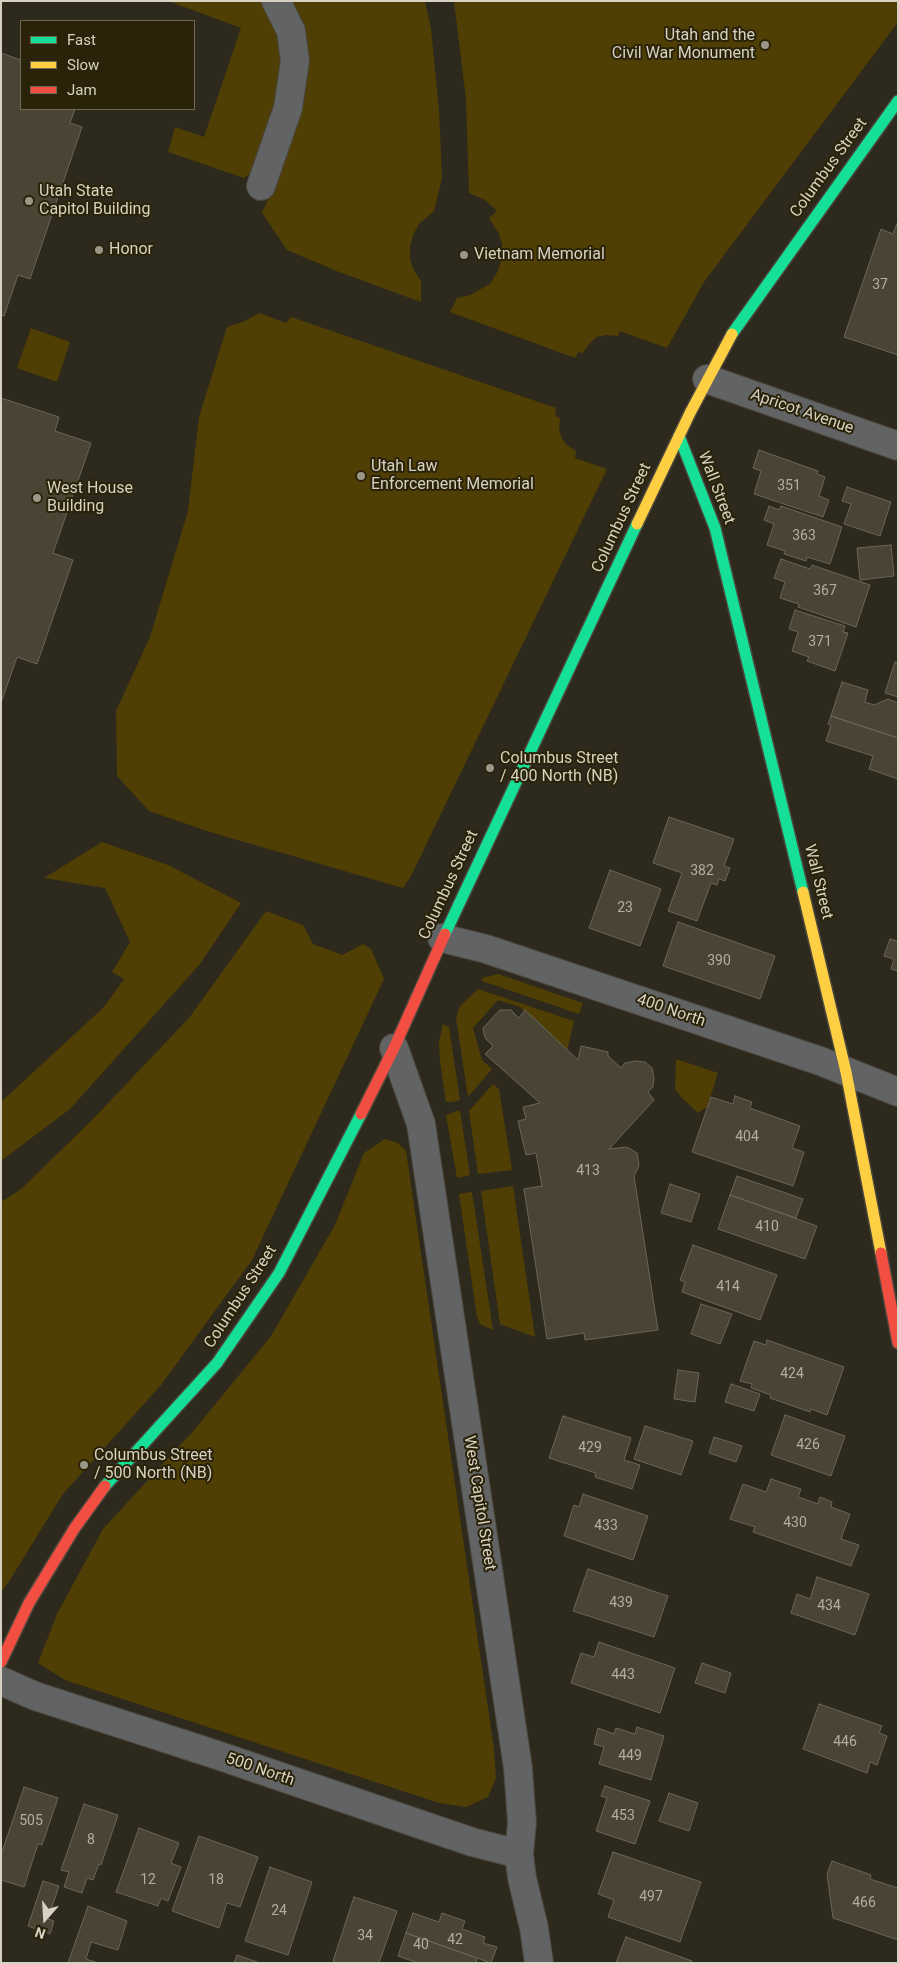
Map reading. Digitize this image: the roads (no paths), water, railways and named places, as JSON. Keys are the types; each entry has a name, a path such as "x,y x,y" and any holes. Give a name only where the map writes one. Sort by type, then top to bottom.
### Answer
{"main road":[{"name":"Columbus Street","path":"1,1662 29,1603 74,1529 105,1486 218,1363 279,1273 394,1048 442,938 706,379 730,336 898,101"},
{"name":"Wall Street","path":"679,436 715,528 846,1072 898,1343"}],"street":[{"path":"260,186 288,108 294,61 291,31 276,1"},
{"name":"Apricot Avenue","path":"706,379 898,446"},
{"name":"400 North","path":"442,938 486,949 820,1061 898,1092"},
{"name":"West Capitol Street","path":"394,1048 421,1124 518,1768 522,1822 519,1854 539,1963"},
{"name":"500 North","path":"1,1682 35,1696 217,1755 463,1839 519,1854"}],"place":[{"name":"Utah and the Civil War Monument","path":"765,45"},
{"name":"Utah State Capitol Building","path":"29,201"},
{"name":"Honor","path":"99,250"},
{"name":"Vietnam Memorial","path":"464,255"},
{"name":"Utah Law Enforcement Memorial","path":"361,476"},
{"name":"West House Building","path":"37,498"},
{"name":"Columbus Street / 400 North (NB)","path":"490,768"},
{"name":"Columbus Street / 500 North (NB)","path":"84,1465"}]}
